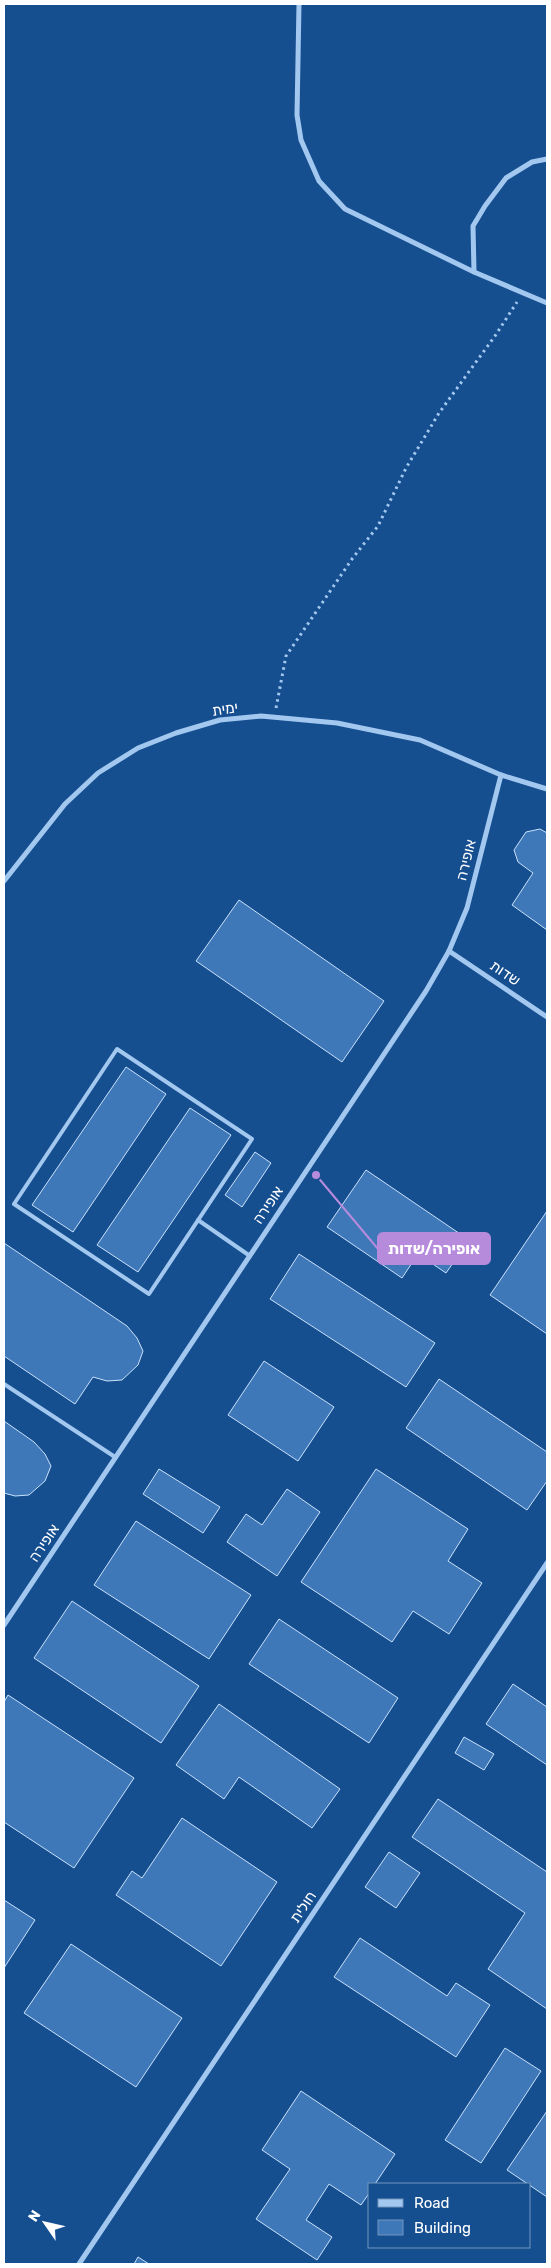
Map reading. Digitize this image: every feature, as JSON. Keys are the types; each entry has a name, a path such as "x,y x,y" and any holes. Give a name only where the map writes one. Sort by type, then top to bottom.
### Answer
{"street":[{"path":"299,4 297,115 301,140 319,181 345,209 474,272 547,303"},
{"path":"474,272 474,226 486,206 506,178 532,162 547,159"},
{"name":"ימית","path":"4,881 65,804 98,773 130,753 176,733 220,720 274,717 337,723 420,740 501,775 547,790"},
{"name":"אופירה","path":"4,1625 426,991 450,951 467,908 501,775"},
{"name":"שדות","path":"450,951 547,1017"},
{"name":"חולית","path":"79,2264 547,1563"}],"lane":[{"path":"117,1049 252,1139 198,1220 149,1294 14,1204 117,1049"},
{"path":"198,1220 250,1256"},
{"path":"4,1384 116,1457"}],"path":[{"path":"274,717 286,656 352,559 378,526 406,468 439,413 495,336 523,293"}],"building":[{"path":"540,829 547,833 547,930 512,905 533,873 518,862 514,850 526,832"},
{"path":"239,900 384,1001 342,1062 196,961"},
{"path":"126,1067 166,1094 73,1232 32,1205"},
{"path":"190,1108 231,1135 138,1272 97,1245"},
{"path":"255,1152 271,1163 242,1207 225,1195"},
{"path":"366,1170 469,1240 446,1273 418,1254 402,1278 327,1227"},
{"path":"547,1211 547,1334 490,1295"},
{"path":"4,1243 127,1326 137,1338 143,1351 138,1365 122,1380 107,1381 93,1377 75,1404 4,1356"},
{"path":"299,1254 435,1343 406,1387 270,1299"},
{"path":"264,1361 334,1407 298,1461 228,1415"},
{"path":"439,1379 547,1452 547,1481 527,1510 406,1428"},
{"path":"4,1421 34,1442 45,1454 51,1466 45,1481 29,1495 15,1496 4,1493"},
{"path":"159,1469 220,1507 203,1533 143,1494"},
{"path":"376,1469 468,1529 448,1561 482,1583 449,1634 413,1611 392,1642 301,1582"},
{"path":"287,1489 320,1512 277,1576 227,1542 246,1514 262,1525"},
{"path":"136,1521 251,1595 209,1659 94,1585"},
{"path":"72,1601 199,1686 161,1743 34,1658"},
{"path":"279,1619 398,1698 369,1743 249,1664"},
{"path":"513,1684 547,1707 547,1765 486,1724"},
{"path":"8,1695 134,1778 74,1868 4,1822 4,1702"},
{"path":"219,1704 340,1789 312,1828 239,1777 224,1799 176,1765"},
{"path":"464,1737 494,1754 484,1770 455,1753"},
{"path":"438,1799 547,1872 547,2009 488,1969 525,1913 412,1837"},
{"path":"182,1818 277,1882 221,1966 116,1895 132,1871 142,1878"},
{"path":"389,1852 420,1873 396,1908 365,1887"},
{"path":"4,1900 35,1920 4,1968"},
{"path":"360,1938 447,1996 456,1983 490,2005 456,2057 334,1977"},
{"path":"71,1944 182,2018 136,2087 24,2013"},
{"path":"505,2048 541,2071 481,2163 445,2140"},
{"path":"301,2091 395,2154 376,2183 368,2183 368,2195 361,2205 329,2184 306,2220 332,2237 317,2260 256,2219 290,2169 262,2150"},
{"path":"547,2111 547,2197 531,2186 531,2183 526,2183 507,2170"},
{"path":"138,2257 149,2264 134,2264"}],"place":[{"name":"אופירה/שדות","path":"316,1175"}]}
